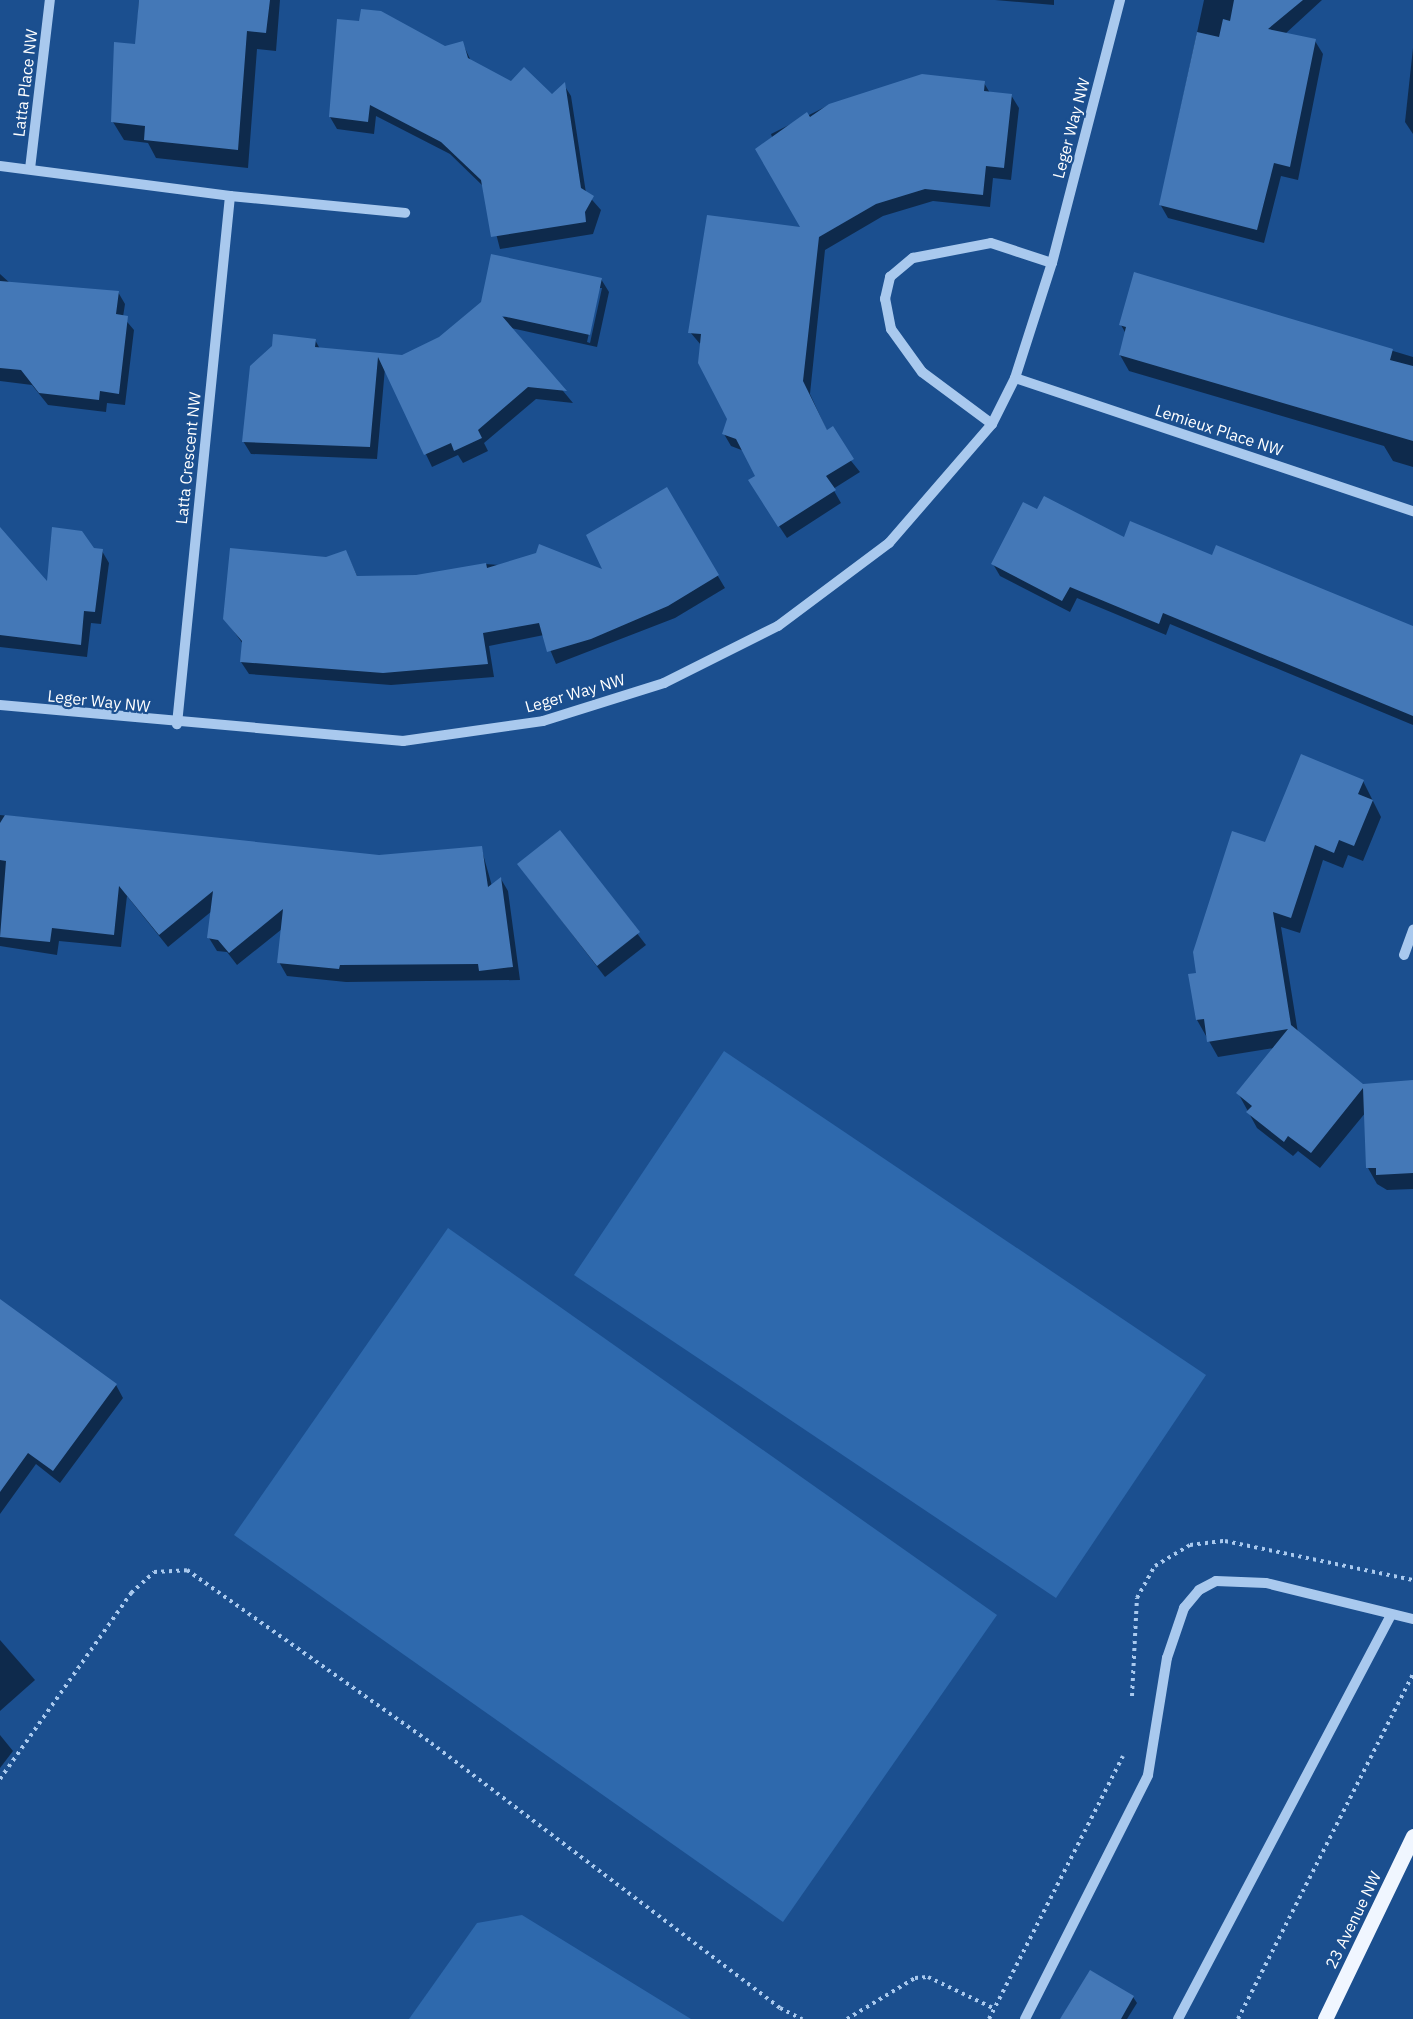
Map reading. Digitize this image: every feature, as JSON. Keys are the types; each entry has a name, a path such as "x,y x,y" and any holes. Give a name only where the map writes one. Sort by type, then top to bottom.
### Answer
{"main road":[{"name":"23 Avenue NW","path":"1324,2019 1413,1836"}],"street":[{"name":"Latta Place NW","path":"30,169 50,0"},
{"name":"Leger Way NW","path":"0,705 177,724 404,741 543,721 664,683 778,626 889,543 992,424 1015,378 1052,263 1120,0"},
{"path":"0,166 230,196 405,213"},
{"name":"Latta Crescent NW","path":"177,724 230,196"},
{"path":"992,424 922,372 891,329 885,299 890,277 913,258 991,243 1052,263"},
{"name":"Lemieux Place NW","path":"1015,378 1413,511"},
{"path":"1404,954 1413,930"},
{"path":"1025,2019 1148,1775 1167,1658 1184,1608 1199,1590 1216,1581 1266,1583 1413,1619"},
{"path":"1178,2019 1390,1615"}],"path":[{"path":"0,1779 131,1593 154,1572 171,1569 204,1577 780,2008 802,2019"},
{"path":"1238,2019 1413,1674"},
{"path":"847,2019 915,1978 928,1977 995,2009"}],"shaded area":[{"path":"724,1051 1206,1375 1056,1598 574,1275"},
{"path":"448,1228 997,1615 783,1922 234,1535"},
{"path":"522,1915 691,2019 409,2019 477,1923"}],"building":[{"path":"139,0 270,0 266,33 247,31 238,150 144,140 145,126 111,122 114,42 135,44"},
{"path":"1234,0 1303,0 1268,29 1316,39 1290,167 1274,163 1257,230 1159,205 1197,32 1219,37 1223,19 1230,21"},
{"path":"361,9 381,11 445,46 463,41 468,58 511,81 524,67 552,94 565,82 581,188 594,196 585,212 586,222 491,237 481,180 441,142 370,105 368,122 329,117 337,19 359,21"},
{"path":"922,74 985,81 984,91 1012,94 1004,168 986,166 983,195 925,189 876,204 819,237 803,381 827,430 833,426 854,459 826,476 836,490 778,527 748,480 755,476 736,439 722,434 727,419 698,363 701,334 688,333 707,215 800,227 755,149 807,112 810,117 829,104"},
{"path":"491,254 602,278 590,335 502,316 567,391 528,387 478,430 482,438 454,451 451,443 424,455 378,357 370,447 242,442 250,366 272,346 273,334 316,339 315,347 402,355 439,337 481,302"},
{"path":"1134,272 1393,349 1390,360 1413,366 1413,441 1119,355 1126,327 1119,325"},
{"path":"0,281 119,291 116,314 128,316 119,394 100,391 99,400 39,393 21,370 0,368"},
{"path":"667,487 719,575 668,606 591,639 547,652 539,623 483,633 488,664 383,673 240,662 242,641 223,619 230,548 326,557 346,550 357,576 416,575 486,563 487,568 536,553 539,544 602,569 586,535"},
{"path":"1044,496 1124,537 1130,521 1212,555 1216,545 1413,626 1413,716 1163,613 1159,624 1070,587 1062,601 991,564 1023,502 1037,509"},
{"path":"0,527 47,581 52,527 82,531 94,548 103,549 95,612 84,611 81,645 0,635"},
{"path":"1301,754 1364,780 1358,794 1373,800 1354,846 1339,840 1334,853 1315,845 1291,918 1273,912 1291,1025 1363,1084 1413,1080 1413,1173 1376,1175 1376,1168 1366,1168 1363,1088 1311,1153 1288,1136 1284,1142 1246,1112 1252,1106 1236,1093 1288,1029 1207,1042 1204,1019 1196,1020 1188,974 1196,973 1193,952 1232,831 1265,842"},
{"path":"5,815 379,855 482,846 488,887 501,877 513,967 479,971 478,964 340,965 339,969 277,963 283,909 229,953 218,940 207,938 213,891 159,935 119,886 114,935 52,928 50,942 0,937 6,861 0,860 0,823"},
{"path":"560,830 640,932 597,966 517,864"},
{"path":"0,1299 117,1384 53,1471 28,1453 0,1492"},
{"path":"1090,1970 1134,1996 1121,2019 1060,2019"}]}
